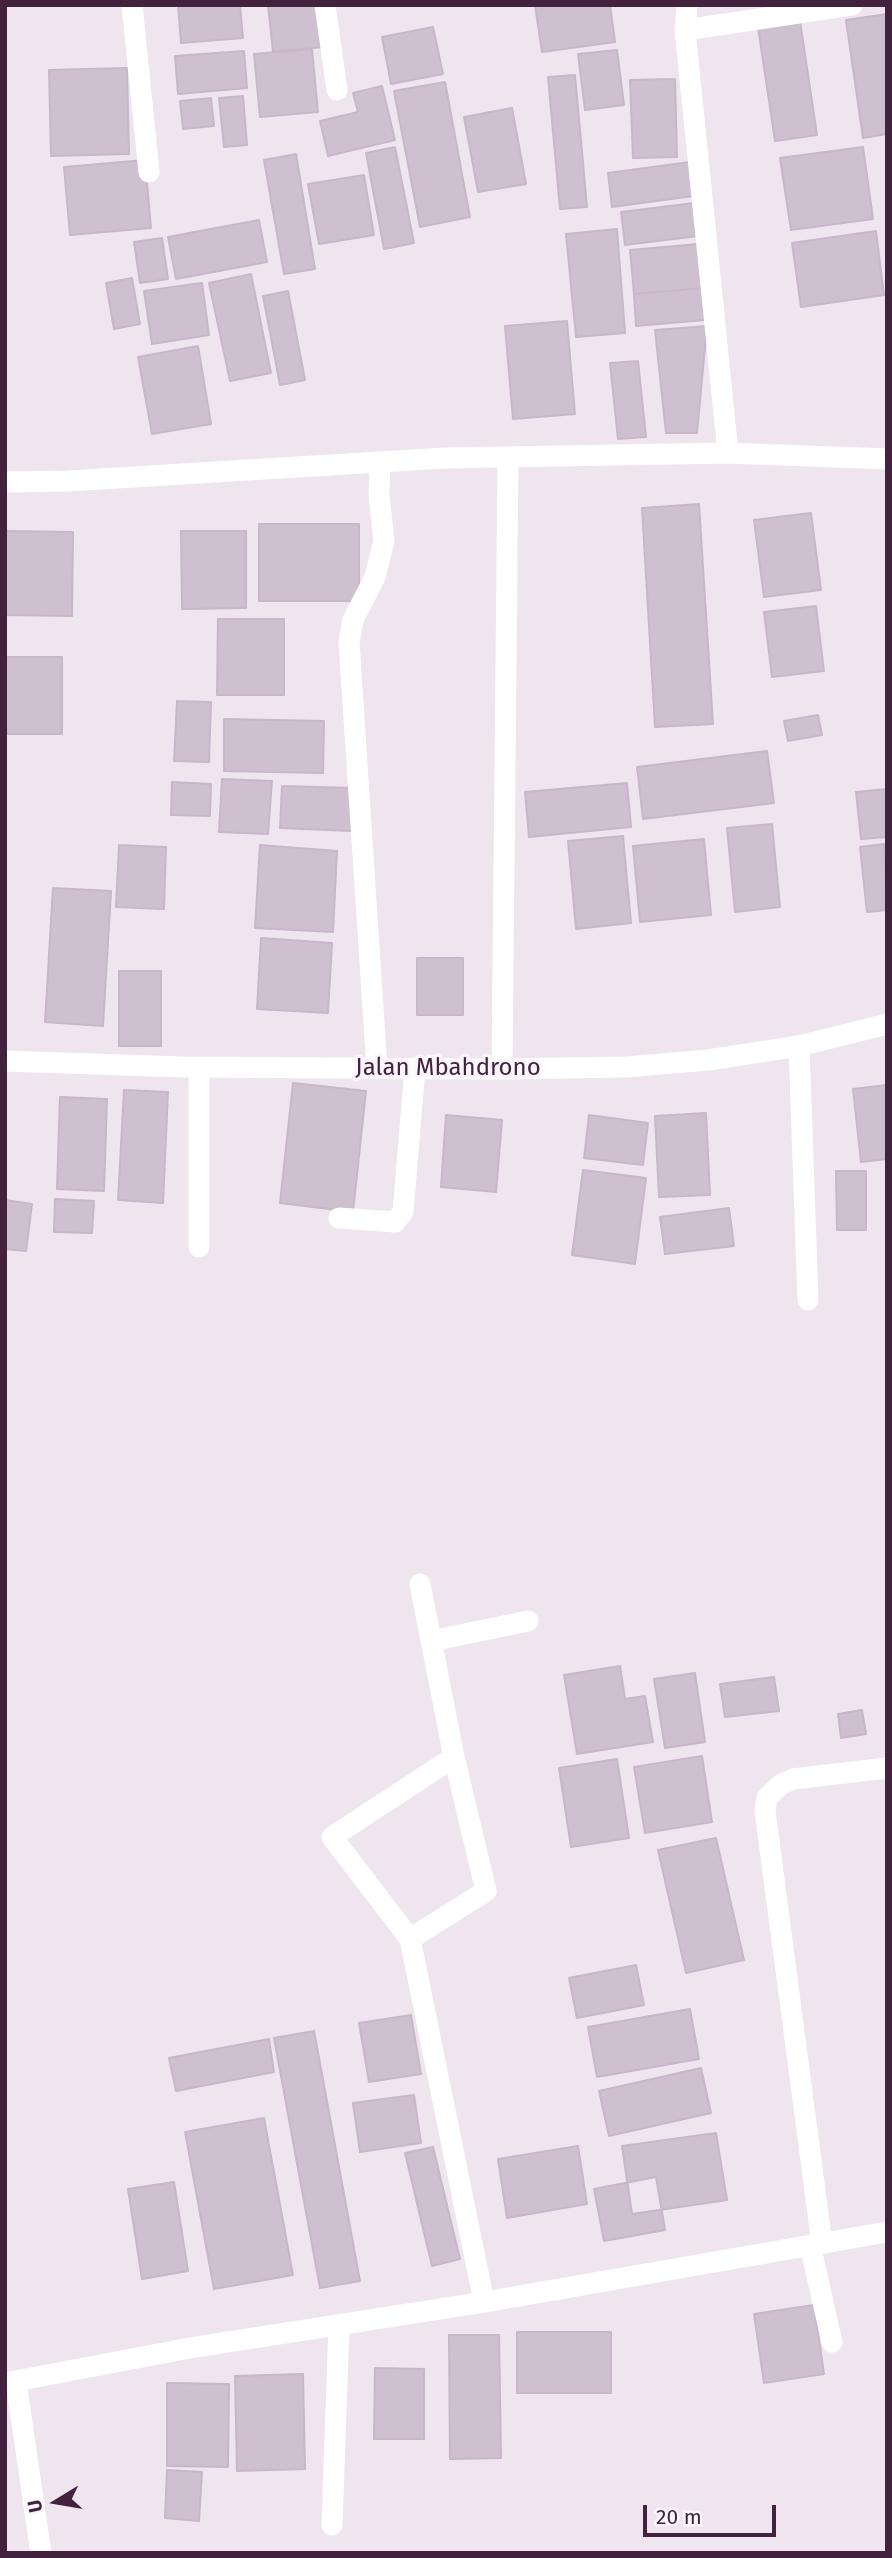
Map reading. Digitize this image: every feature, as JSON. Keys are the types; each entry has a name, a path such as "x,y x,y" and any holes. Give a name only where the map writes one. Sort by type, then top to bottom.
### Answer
{"street":[{"path":"132,5 149,172"},
{"path":"325,5 337,90"},
{"path":"687,5 685,30 729,453"},
{"path":"685,30 852,5"},
{"path":"5,482 68,481 508,457 729,453 887,459"},
{"path":"502,1069 508,457"},
{"path":"377,1069 349,642 353,620 375,577 384,541 379,495 380,462"},
{"name":"Jalan Mbahdrono","path":"5,1061 377,1069 626,1067 708,1060 799,1046 887,1024"},
{"path":"799,1046 808,1300"},
{"path":"198,1067 199,1247"},
{"path":"339,1218 395,1222 404,1212 415,1068"},
{"path":"410,1939 486,1891 454,1757 420,1584"},
{"path":"431,1641 528,1621"},
{"path":"454,1757 332,1837 410,1939 484,2302"},
{"path":"832,2342 816,2244 765,1811 767,1798 780,1785 793,1779 887,1768"},
{"path":"41,2553 10,2383 195,2347 484,2302 887,2232"},
{"path":"332,2525 339,2325"}],"building":[{"path":"178,5 240,5 243,38 181,43"},
{"path":"268,5 318,5 323,47 273,52"},
{"path":"535,5 610,5 615,42 542,52"},
{"path":"887,14 887,134 863,138 846,20"},
{"path":"800,21 817,135 775,141 758,27"},
{"path":"433,27 443,74 391,84 382,37"},
{"path":"312,49 318,112 260,117 254,54"},
{"path":"617,50 624,105 585,110 578,54"},
{"path":"244,51 247,88 178,94 175,56"},
{"path":"127,68 129,154 51,156 49,70"},
{"path":"575,75 587,207 560,209 548,77"},
{"path":"675,79 677,157 633,158 630,80"},
{"path":"445,82 470,217 420,227 394,91"},
{"path":"382,86 395,140 328,156 320,121 358,112 353,93"},
{"path":"243,96 247,145 224,147 219,98"},
{"path":"211,98 214,126 183,129 180,101"},
{"path":"512,108 526,184 478,192 464,117"},
{"path":"395,147 414,243 384,249 366,153"},
{"path":"863,147 873,219 791,230 780,158"},
{"path":"296,154 315,269 284,274 264,160"},
{"path":"145,160 151,228 70,235 64,167"},
{"path":"690,162 694,196 612,207 608,173"},
{"path":"364,175 374,235 319,244 308,184"},
{"path":"694,203 698,236 625,245 621,212"},
{"path":"259,220 267,262 176,279 168,237"},
{"path":"617,229 625,333 576,337 566,234"},
{"path":"876,231 884,295 801,307 792,243"},
{"path":"162,238 168,279 140,283 134,242"},
{"path":"698,244 702,288 634,294 630,250"},
{"path":"251,274 271,373 230,381 209,283"},
{"path":"132,278 140,324 114,329 106,283"},
{"path":"202,283 209,335 152,344 144,291"},
{"path":"702,288 705,320 636,326 634,294"},
{"path":"288,291 305,380 280,385 263,296"},
{"path":"567,321 575,414 513,419 505,326"},
{"path":"707,326 697,433 666,433 655,330"},
{"path":"198,346 211,424 152,434 138,357"},
{"path":"638,361 646,437 618,439 610,363"},
{"path":"699,504 713,724 655,727 642,508"},
{"path":"811,513 821,590 764,597 754,520"},
{"path":"259,524 359,524 359,601 259,601"},
{"path":"5,531 73,532 72,616 5,615"},
{"path":"181,531 246,531 246,608 182,609"},
{"path":"816,606 824,671 772,677 764,612"},
{"path":"218,619 284,619 284,695 217,695"},
{"path":"5,657 62,657 62,734 5,734"},
{"path":"177,701 211,702 209,762 174,761"},
{"path":"818,715 822,735 788,741 784,721"},
{"path":"224,719 324,721 323,773 224,771"},
{"path":"767,751 774,803 643,819 637,767"},
{"path":"222,779 272,781 268,834 219,832"},
{"path":"172,782 211,784 210,816 171,815"},
{"path":"627,783 631,827 529,837 525,792"},
{"path":"282,786 353,788 351,831 280,828"},
{"path":"887,789 887,837 861,839 856,792"},
{"path":"772,824 780,907 735,912 727,828"},
{"path":"623,836 631,923 576,929 568,841"},
{"path":"704,839 711,915 640,922 633,846"},
{"path":"884,844 887,910 867,912 860,847"},
{"path":"119,845 166,847 164,909 116,907"},
{"path":"260,845 337,851 333,932 255,928"},
{"path":"53,888 111,891 103,1026 45,1022"},
{"path":"261,938 332,943 328,1013 257,1009"},
{"path":"417,958 463,958 463,1015 417,1015"},
{"path":"119,971 161,971 161,1046 119,1046"},
{"path":"293,1083 366,1091 353,1212 280,1203"},
{"path":"887,1085 887,1159 861,1162 853,1089"},
{"path":"124,1090 168,1092 163,1203 118,1200"},
{"path":"60,1097 107,1099 104,1191 57,1189"},
{"path":"706,1113 710,1195 659,1197 655,1116"},
{"path":"446,1115 502,1120 496,1192 441,1187"},
{"path":"589,1115 648,1123 643,1165 584,1158"},
{"path":"583,1170 646,1178 635,1264 572,1255"},
{"path":"836,1171 866,1171 866,1230 837,1230"},
{"path":"55,1199 94,1201 92,1233 54,1232"},
{"path":"5,1200 32,1204 26,1251 5,1249"},
{"path":"729,1208 734,1246 665,1254 660,1217"},
{"path":"620,1666 625,1699 645,1696 653,1742 577,1754 564,1675"},
{"path":"695,1673 705,1742 665,1748 654,1679"},
{"path":"774,1677 779,1711 725,1717 720,1684"},
{"path":"862,1710 866,1734 841,1738 838,1714"},
{"path":"702,1756 712,1822 645,1833 634,1767"},
{"path":"617,1759 629,1838 571,1847 559,1768"},
{"path":"716,1838 744,1960 686,1973 658,1850"},
{"path":"636,1965 644,2005 577,2018 569,1978"},
{"path":"690,2009 699,2059 597,2077 588,2027"},
{"path":"411,2015 421,2074 369,2082 359,2023"},
{"path":"314,2031 360,2281 320,2288 274,2038"},
{"path":"269,2039 274,2072 176,2091 169,2058"},
{"path":"701,2068 711,2113 609,2136 599,2091"},
{"path":"414,2095 421,2143 360,2152 353,2103"},
{"path":"264,2118 293,2275 214,2289 185,2132"},
{"path":"716,2133 727,2200 632,2214 622,2146"},
{"path":"578,2146 587,2204 507,2218 498,2159"},
{"path":"433,2147 460,2259 432,2266 405,2153"},
{"path":"656,2177 665,2230 604,2241 594,2189"},
{"path":"174,2182 188,2271 142,2279 128,2189"},
{"path":"814,2305 824,2374 764,2383 754,2314"},
{"path":"517,2332 611,2332 611,2393 517,2393"},
{"path":"449,2335 499,2335 501,2458 450,2459"},
{"path":"375,2368 424,2369 424,2439 374,2439"},
{"path":"303,2374 305,2469 237,2471 235,2376"},
{"path":"167,2383 229,2384 228,2467 167,2466"},
{"path":"167,2470 202,2472 199,2521 165,2518"}]}
